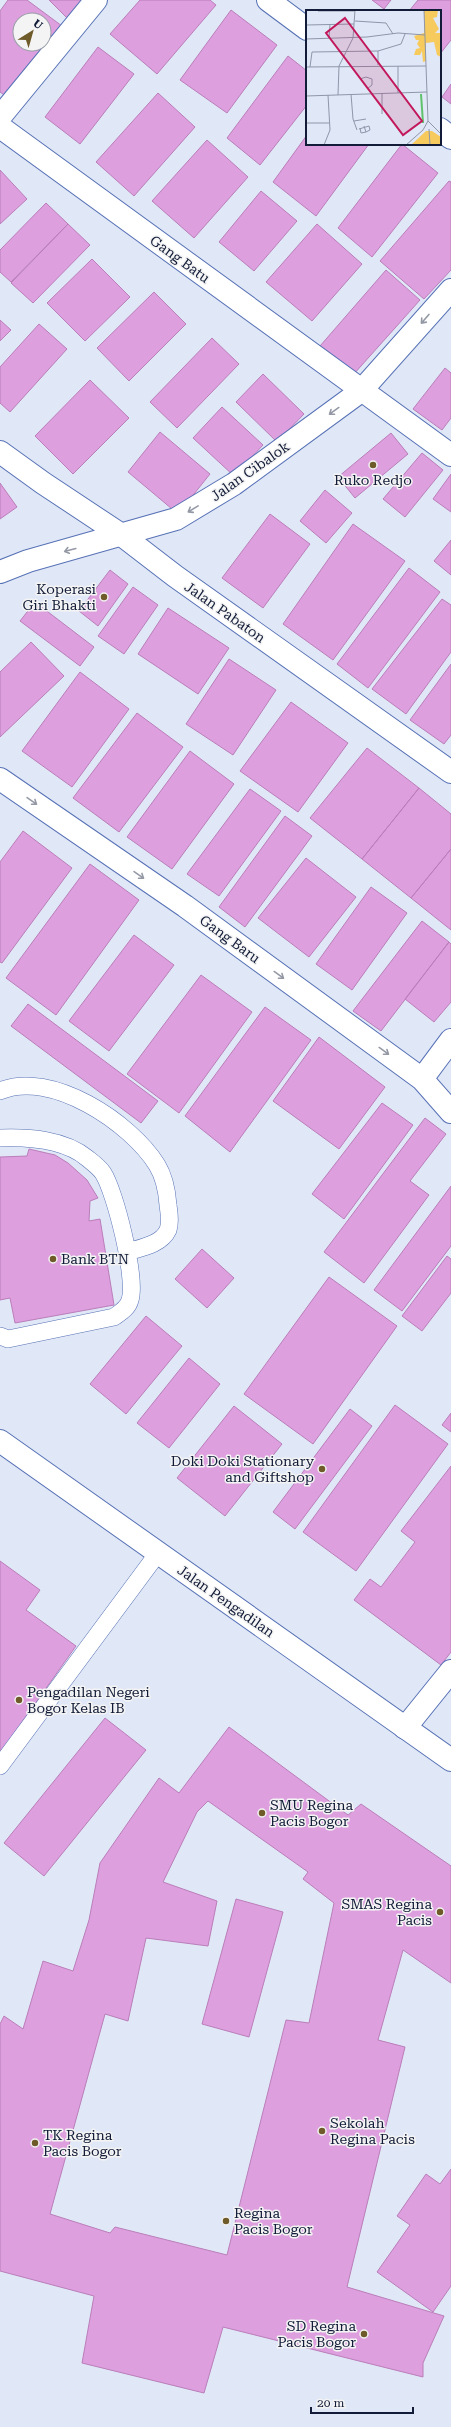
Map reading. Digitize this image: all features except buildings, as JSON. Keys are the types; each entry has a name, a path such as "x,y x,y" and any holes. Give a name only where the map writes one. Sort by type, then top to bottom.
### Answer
{"street":[{"path":"0,116 96,0"},
{"path":"268,0 306,28"},
{"name":"Gang Batu","path":"0,126 361,391 451,455"},
{"path":"441,130 451,138"},
{"name":"Jalan Cibalok","path":"0,572 28,561 123,536 176,519 234,484 361,391 451,290"},
{"name":"Jalan Pabaton","path":"0,452 43,483 123,536 175,576 451,772"},
{"name":"Gang Baru","path":"0,779 185,906 422,1079 451,1112"},
{"path":"422,1079 451,1040"},
{"name":"Jalan Pengadilan","path":"0,1441 451,1760"},
{"path":"405,1728 451,1671"}],"lane":[{"path":"0,1091 17,1086 39,1087 63,1093 97,1110 120,1125 141,1144 154,1160 167,1186 169,1219 168,1230 152,1245 126,1252"},
{"path":"0,1138 43,1140 64,1145 86,1157 102,1172 112,1191 126,1252 132,1293 124,1311 114,1317 8,1339 0,1336"},
{"path":"0,1766 158,1554"}],"place":[{"name":"Ruko Redjo","path":"373,465"},
{"name":"Koperasi Giri Bhakti","path":"104,597"},
{"name":"Bank BTN","path":"53,1259"},
{"name":"Doki Doki Stationary and Giftshop","path":"322,1469"},
{"name":"Pengadilan Negeri Bogor Kelas IB","path":"19,1700"},
{"name":"SMU Regina Pacis Bogor","path":"262,1813"},
{"name":"SMAS Regina Pacis","path":"440,1912"},
{"name":"Sekolah Regina Pacis","path":"322,2131"},
{"name":"TK Regina Pacis Bogor","path":"35,2143"},
{"name":"Regina Pacis Bogor","path":"226,2221"},
{"name":"SD Regina Pacis Bogor","path":"364,2334"}]}
